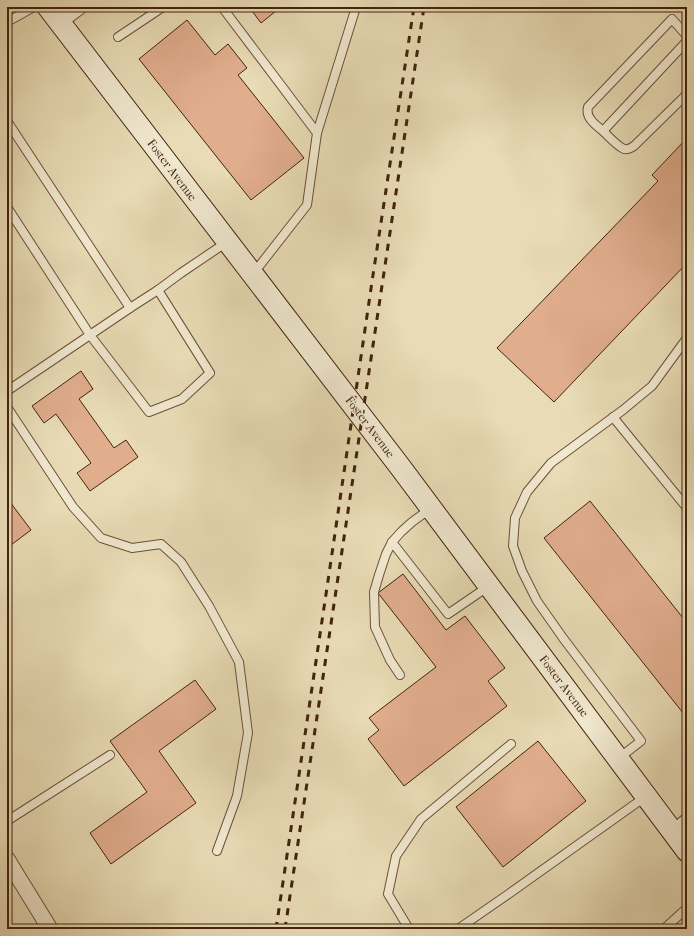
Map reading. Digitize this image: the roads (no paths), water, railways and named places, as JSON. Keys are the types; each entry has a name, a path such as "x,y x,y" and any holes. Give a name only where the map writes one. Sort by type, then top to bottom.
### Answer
{"main road":[{"name":"Foster Avenue","path":"53,15 431,508 687,851"}],"street":[{"path":"53,15 79,7"},
{"path":"7,859 50,929"}],"lane":[{"path":"7,22 34,7"},
{"path":"118,37 163,7"},
{"path":"222,7 317,133"},
{"path":"252,275 307,205 317,133 356,7"},
{"path":"687,36 672,19 588,107 587,112 589,118 618,145 625,149 630,149 687,94"},
{"path":"603,131 687,41"},
{"path":"7,121 130,308"},
{"path":"7,207 90,335 149,412 182,399 210,373 158,290"},
{"path":"7,391 227,242"},
{"path":"618,759 641,741 537,601 522,571 513,546 515,518 527,492 551,463 652,386 687,338"},
{"path":"7,407 73,507 101,538 132,548 161,544 181,562 209,606 238,662 248,733 237,796 217,851"},
{"path":"613,417 687,508"},
{"path":"400,675 385,650 375,627 374,592 386,554 392,542 412,522 431,508"},
{"path":"392,542 448,614 489,586"},
{"path":"409,929 388,894 396,856 421,819 511,744"},
{"path":"7,820 110,755"},
{"path":"458,929 646,796"},
{"path":"671,830 687,817"},
{"path":"664,929 687,908"}],"railway":[{"path":"276,929 414,7"},
{"path":"285,929 424,7"}]}
